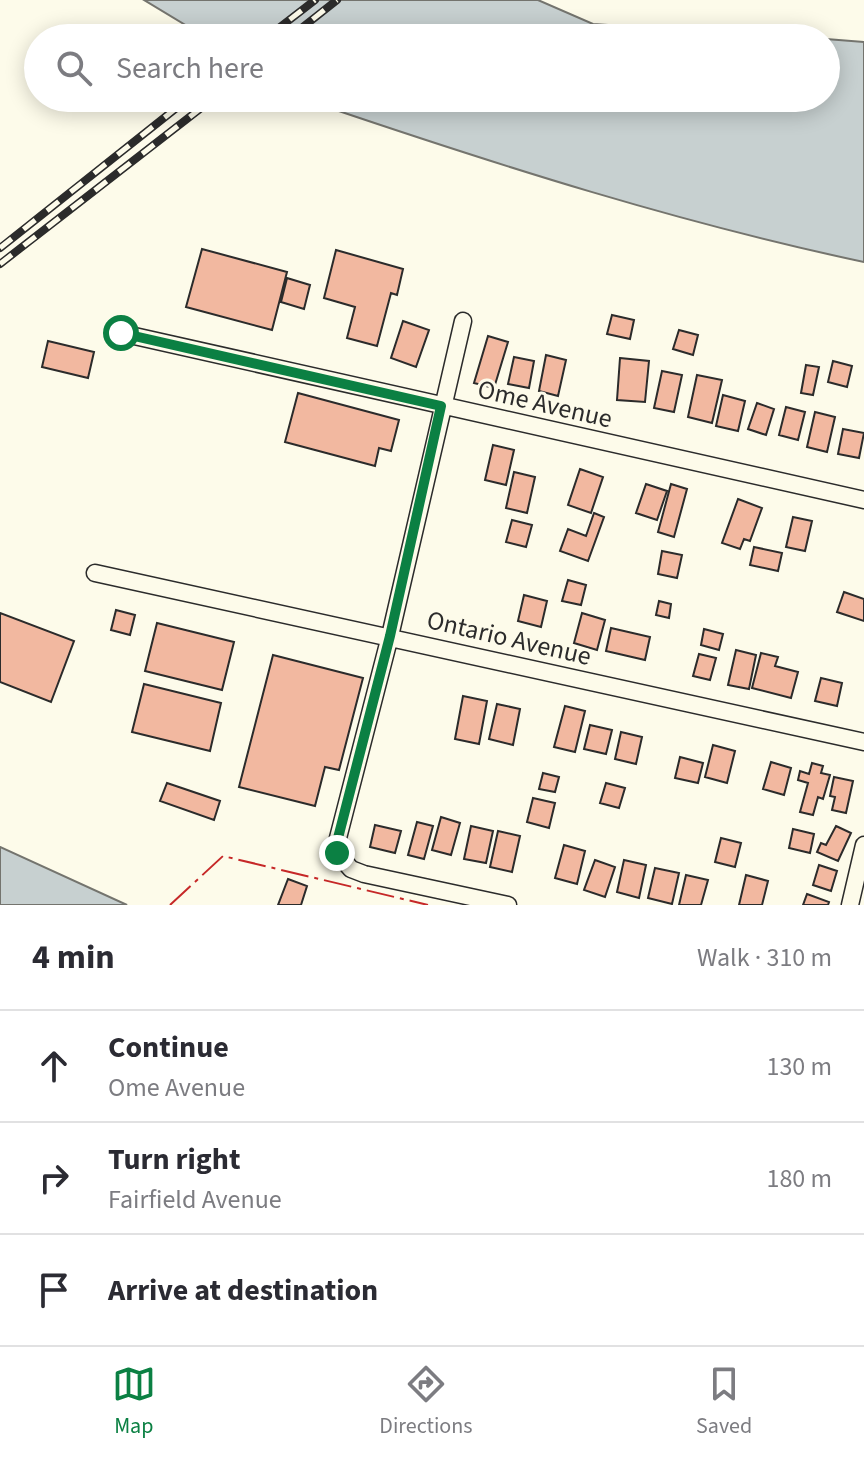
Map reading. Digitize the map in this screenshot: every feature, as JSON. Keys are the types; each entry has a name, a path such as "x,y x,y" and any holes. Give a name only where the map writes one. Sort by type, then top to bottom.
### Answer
{"street":[{"path":"463,321 390,636 338,838 337,853 351,869 364,874 508,905"},
{"name":"Ome Avenue","path":"121,333 864,500"},
{"name":"Ontario Avenue","path":"95,573 864,742"},
{"path":"850,905 864,845"}],"shaded area":[{"path":"144,0 538,0 593,24 184,24"},
{"path":"840,40 864,42 864,262 727,230 591,192 342,112 840,112"},
{"path":"0,847 127,905 0,905"}],"building":[{"path":"202,249 287,272 272,330 186,307"},
{"path":"336,250 403,269 397,295 391,293 377,346 347,338 355,307 324,298"},
{"path":"287,278 310,285 304,309 281,302"},
{"path":"612,315 634,320 630,339 607,334"},
{"path":"403,321 429,330 416,367 391,358"},
{"path":"679,330 698,335 693,355 673,349"},
{"path":"488,336 508,342 494,388 474,383"},
{"path":"48,341 94,352 88,378 42,367"},
{"path":"546,355 566,360 558,396 539,391"},
{"path":"514,357 534,361 529,388 508,384"},
{"path":"620,358 649,361 645,402 617,400"},
{"path":"833,361 852,366 847,387 828,382"},
{"path":"806,365 819,367 813,395 801,393"},
{"path":"662,371 682,375 674,412 654,408"},
{"path":"697,375 722,380 712,423 688,417"},
{"path":"298,393 399,420 391,451 379,448 375,466 285,442"},
{"path":"723,395 745,401 738,431 716,426"},
{"path":"757,403 774,409 766,435 748,429"},
{"path":"786,407 805,412 798,440 779,435"},
{"path":"815,412 835,417 827,452 807,447"},
{"path":"843,429 864,433 859,458 838,454"},
{"path":"493,445 514,450 506,485 485,480"},
{"path":"580,469 603,477 591,513 568,505"},
{"path":"514,472 535,477 527,513 506,508"},
{"path":"646,484 667,491 657,520 636,513"},
{"path":"671,484 687,489 674,537 658,532"},
{"path":"738,499 762,508 750,541 744,539 740,549 722,543"},
{"path":"594,513 604,517 588,561 560,551 568,529 586,536"},
{"path":"793,517 812,521 805,551 786,547"},
{"path":"512,520 532,525 526,547 506,542"},
{"path":"754,547 782,553 778,571 750,565"},
{"path":"662,551 682,555 677,578 658,574"},
{"path":"568,580 586,585 581,605 562,601"},
{"path":"844,592 864,599 864,621 837,612"},
{"path":"524,595 547,601 541,627 518,621"},
{"path":"659,601 671,604 669,618 656,615"},
{"path":"116,610 135,615 130,635 111,630"},
{"path":"0,613 74,641 51,702 0,682"},
{"path":"582,613 605,620 597,650 574,643"},
{"path":"157,623 234,642 222,690 145,671"},
{"path":"611,628 650,637 645,660 606,651"},
{"path":"704,629 723,634 719,650 701,645"},
{"path":"736,650 756,655 749,689 728,685"},
{"path":"761,653 778,657 775,666 798,672 791,698 752,688"},
{"path":"699,654 716,658 710,680 693,676"},
{"path":"273,655 363,678 339,770 325,767 315,806 239,787"},
{"path":"821,678 842,683 837,706 815,701"},
{"path":"144,684 221,703 210,751 132,732"},
{"path":"463,696 487,701 479,744 455,739"},
{"path":"497,704 520,709 513,745 489,739"},
{"path":"565,706 585,711 575,752 554,747"},
{"path":"590,725 612,730 606,754 584,749"},
{"path":"621,732 642,737 636,764 615,759"},
{"path":"713,745 735,751 727,783 705,777"},
{"path":"680,757 703,763 698,783 675,778"},
{"path":"771,762 791,768 784,795 763,789"},
{"path":"812,763 823,766 821,773 830,775 823,799 818,797 813,815 800,812 808,783 798,780 800,771 809,774"},
{"path":"543,773 559,777 555,792 539,789"},
{"path":"834,777 853,781 846,813 832,810 835,797 830,796"},
{"path":"167,783 220,801 214,820 160,801"},
{"path":"606,783 625,788 619,808 600,803"},
{"path":"533,798 555,803 549,828 527,822"},
{"path":"441,817 460,823 451,855 432,850"},
{"path":"417,822 433,826 424,859 408,855"},
{"path":"375,825 401,831 395,853 370,847"},
{"path":"471,826 493,831 486,863 464,859"},
{"path":"836,826 851,833 838,861 817,852 821,843 826,845"},
{"path":"793,829 814,834 810,853 789,848"},
{"path":"498,831 520,836 512,872 490,867"},
{"path":"721,838 741,843 735,867 715,862"},
{"path":"564,845 585,851 577,884 555,878"},
{"path":"595,860 615,867 605,897 584,890"},
{"path":"624,860 646,865 639,898 617,892"},
{"path":"819,865 837,871 831,891 813,885"},
{"path":"655,868 679,873 672,904 648,898"},
{"path":"686,875 708,880 701,905 679,905"},
{"path":"746,875 768,881 762,905 739,905"},
{"path":"288,879 307,886 301,905 278,905"},
{"path":"807,894 829,902 828,905 803,905"}],"railway":[{"path":"284,24 315,0"},
{"path":"307,24 337,0"},
{"path":"0,248 171,112"},
{"path":"0,264 196,112"}],"power":[{"path":"170,905 223,856 428,905"}],"route":[{"path":"121,333 441,406 390,636 338,838 337,853"}]}
